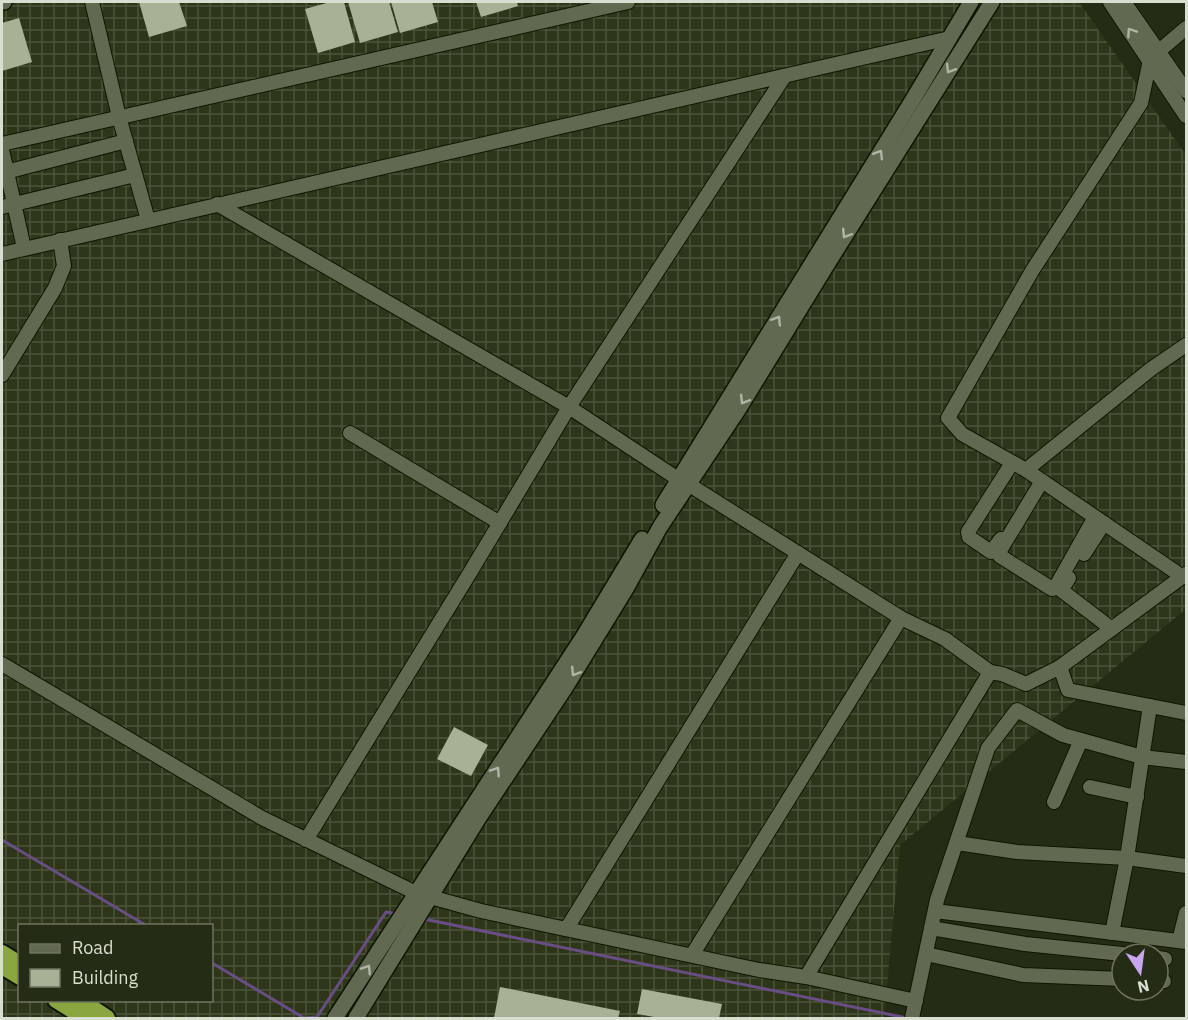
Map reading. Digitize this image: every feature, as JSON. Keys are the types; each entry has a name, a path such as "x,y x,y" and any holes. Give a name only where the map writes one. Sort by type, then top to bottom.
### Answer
{"highway":[{"path":"2,953 18,963"},
{"path":"2,966 18,976"},
{"path":"59,1002 85,1018"},
{"path":"83,1002 107,1018"}],"street":[{"path":"93,2 119,117 148,220"},
{"path":"2,144 628,2"},
{"path":"335,1018 478,819 565,688 627,587 683,482 971,2"},
{"path":"683,482 738,410 992,2"},
{"path":"1110,2 1186,91"},
{"path":"1124,2 1186,116"},
{"path":"218,204 569,407 683,482 901,618 945,639 990,672 1002,674 1026,684 1060,667 1185,575 1035,476 962,434 948,418 1032,271 1141,103 1154,56 1186,28"},
{"path":"2,254 950,38 965,44"},
{"path":"306,840 569,407 784,77"},
{"path":"4,173 126,141"},
{"path":"2,150 8,205 24,249"},
{"path":"8,205 135,175"},
{"path":"2,375 55,288 64,266 60,240"},
{"path":"1012,463 968,532 969,537 989,551 994,551 1035,476 1151,369 1186,345"},
{"path":"350,433 500,523"},
{"path":"1035,476 1000,549 1000,556 1052,589 1055,588 1100,520"},
{"path":"1100,520 1061,590 1112,629"},
{"path":"567,928 798,553"},
{"path":"692,955 901,618"},
{"path":"2,664 262,818 424,895 481,911 759,970 806,977 916,1002"},
{"path":"1060,667 1068,690 1186,713"},
{"path":"806,977 990,672"},
{"path":"1112,933 1127,858 1150,706"},
{"path":"912,1018 935,911 988,748 1017,710 1063,735 1142,757 1186,762"},
{"path":"1054,802 1082,740"},
{"path":"1090,787 1137,797"},
{"path":"957,843 1017,852 1127,858 1186,866"},
{"path":"357,1018 424,895"},
{"path":"935,911 1183,941 1186,913"},
{"path":"931,928 1025,944 1110,953"},
{"path":"926,954 1023,975 1110,979"}],"shaded area":[{"path":"2,2 1079,2 1186,155 1186,609 900,845 884,1018 2,1018"}],"building":[{"path":"139,2 179,2 187,26 149,37"},
{"path":"330,2 344,2 355,42 318,53 305,9"},
{"path":"348,2 389,2 398,32 360,43"},
{"path":"391,2 432,2 438,22 400,33"},
{"path":"476,2 517,2 518,6 481,17"},
{"path":"19,18 32,62 2,71 2,23"},
{"path":"454,727 488,745 471,776 437,759"},
{"path":"500,987 620,1011 618,1018 494,1018"},
{"path":"642,989 722,1004 719,1018 660,1018 637,1014"}],"waterway":[{"path":"2,840 144,924"},
{"path":"213,964 304,1018 317,1017 386,912 397,914"},
{"path":"424,919 907,1018"}]}
